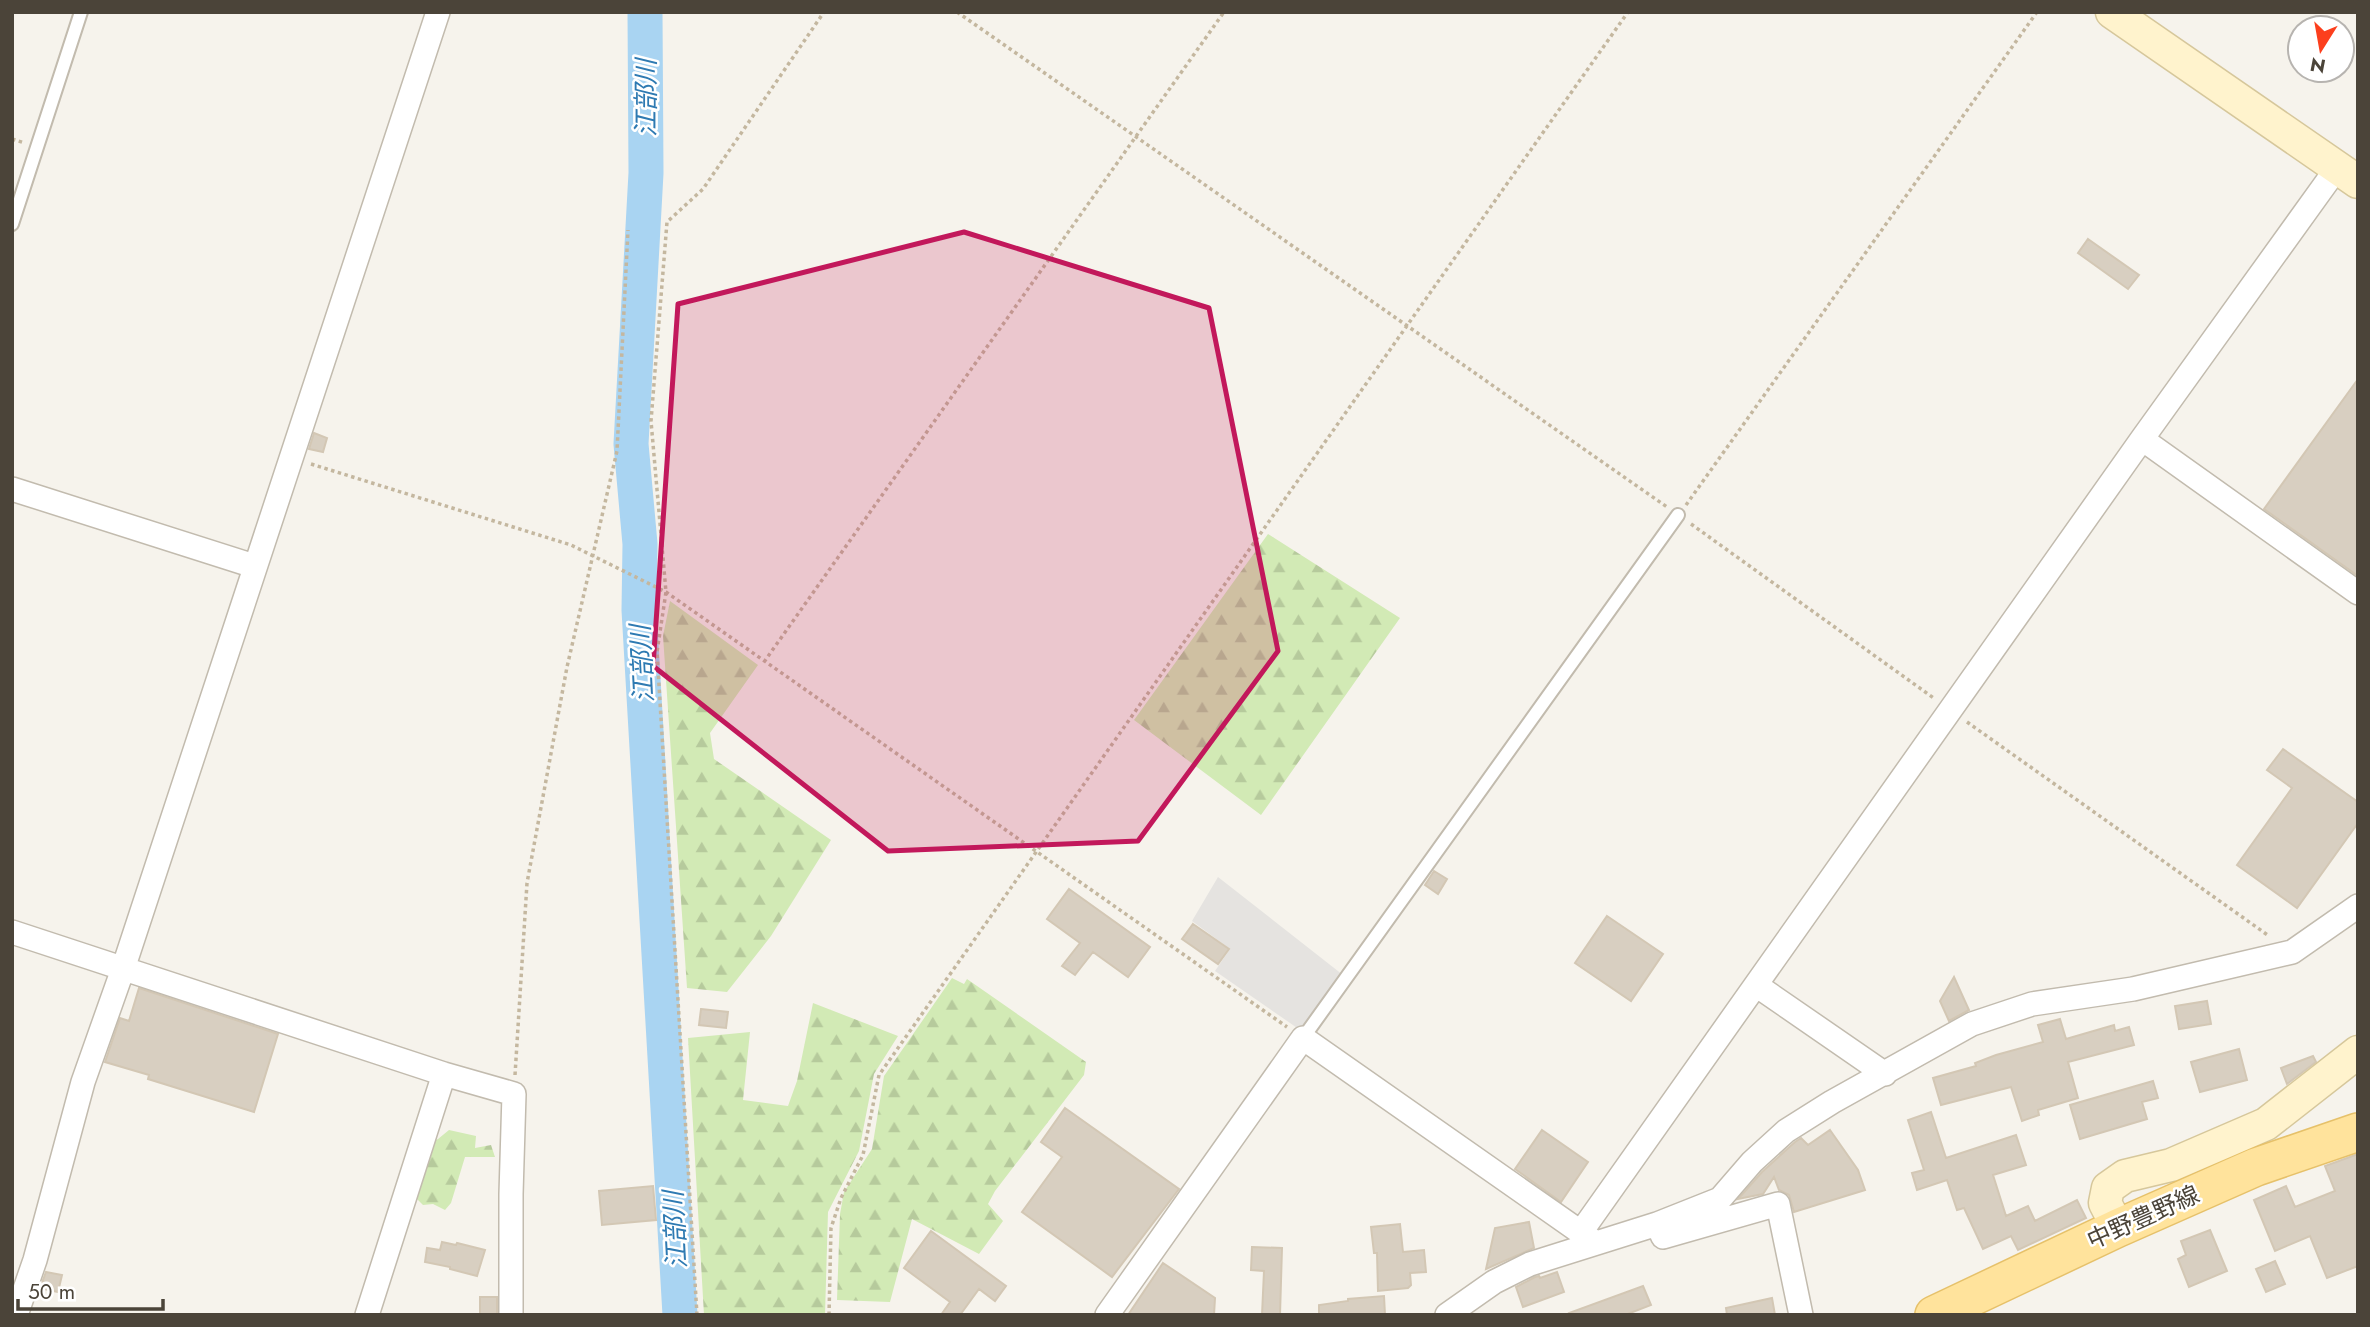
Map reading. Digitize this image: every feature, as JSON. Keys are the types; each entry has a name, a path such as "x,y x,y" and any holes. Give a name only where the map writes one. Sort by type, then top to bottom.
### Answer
{"main road":[{"name":"中野豊野線","path":"1934,1315 2118,1228 2256,1167 2358,1132"}],"street":[{"path":"16,1315 35,1260 83,1082 123,969 438,12"},
{"path":"1588,1237 1756,985 2142,439 2348,175 2112,12"},
{"path":"2142,439 2358,593"},
{"path":"12,489 254,566"},
{"path":"1447,1315 1494,1282 1588,1237 1657,1224 1720,1199 1752,1162 1786,1131 1972,1024 2032,1004 2133,989 2292,952 2358,906"},
{"path":"12,932 444,1074 514,1094 510,1194 511,1315"},
{"path":"1756,985 1885,1074"},
{"path":"1107,1315 1303,1038 1588,1237"},
{"path":"2118,1228 2105,1203 2108,1188 2125,1176 2171,1165 2266,1124 2358,1052"},
{"path":"367,1315 444,1074"},
{"path":"1657,1224 1663,1237 1778,1204 1801,1315"}],"lane":[{"path":"12,224 81,12"},
{"path":"1303,1038 1678,515"}],"path":[{"path":"697,1315 657,652 666,593 651,421 667,222 703,189 824,12"},
{"path":"957,12 1678,515 2292,952"},
{"path":"764,662 1224,12"},
{"path":"829,1315 831,1228 841,1198 863,1155 879,1075 1628,12"},
{"path":"1678,515 2037,12"},
{"path":"514,1094 527,883 567,667 617,451 628,230"},
{"path":"290,458 571,545 666,593 1303,1038"}],"highlighted area":[{"path":"964,232 1209,308 1278,651 1138,841 888,851 653,666 678,304"}],"green space":[{"path":"1268,534 1400,618 1261,815 1134,720"},
{"path":"670,601 758,665 710,733 714,759 831,840 771,936 727,992 687,988 663,636"},
{"path":"952,978 964,984 967,979 1086,1062 1084,1075 995,1191 988,1204 1003,1221 979,1254 912,1219 890,1302 837,1300 840,1214 844,1192 872,1149 884,1076"},
{"path":"813,1003 898,1036 874,1074 859,1151 828,1212 825,1315 704,1315 688,1038 750,1032 743,1100 788,1106 797,1081"},
{"path":"449,1130 476,1136 475,1148 491,1145 495,1157 465,1157 451,1203 445,1210 433,1204 423,1205 415,1197 419,1148"}],"shaded area":[{"path":"1218,877 1343,975 1303,1032 1215,971 1230,949 1192,921"}],"building":[{"path":"2088,239 2139,275 2128,289 2078,253"},
{"path":"2358,379 2358,576 2264,509"},
{"path":"314,433 327,438 323,452 309,449"},
{"path":"2283,749 2358,802 2358,823 2297,908 2237,865 2292,788 2267,770"},
{"path":"1434,871 1447,879 1438,894 1425,885"},
{"path":"1069,889 1150,947 1128,977 1093,952 1075,975 1062,966 1080,943 1047,919"},
{"path":"1607,916 1663,954 1631,1001 1575,963"},
{"path":"1193,924 1229,949 1218,964 1182,939"},
{"path":"1954,977 1969,1010 1949,1021 1940,1001"},
{"path":"139,988 278,1034 254,1112 148,1079 149,1075 105,1062 120,1018 129,1021"},
{"path":"2207,1001 2211,1024 2179,1029 2175,1006"},
{"path":"701,1009 728,1012 726,1028 699,1025"},
{"path":"2060,1019 2066,1039 2114,1025 2115,1031 2129,1027 2134,1045 2068,1062 2078,1098 2038,1110 2039,1115 2022,1121 2011,1087 1941,1105 1933,1078 1976,1066 1975,1063 1996,1055 2043,1042 2038,1025"},
{"path":"2239,1049 2247,1080 2200,1092 2191,1062"},
{"path":"2313,1056 2316,1062 2287,1084 2281,1068"},
{"path":"2153,1081 2158,1098 2142,1102 2147,1119 2080,1139 2070,1105"},
{"path":"1065,1108 1179,1189 1112,1277 1022,1212 1062,1157 1041,1142"},
{"path":"1931,1112 1946,1158 2016,1135 2026,1165 1993,1175 2006,1216 2028,1206 2035,1221 2077,1200 2086,1218 2018,1250 2011,1236 1983,1249 1964,1208 1957,1210 1947,1180 1917,1190 1912,1173 1924,1170 1908,1120"},
{"path":"1542,1130 1588,1162 1561,1202 1515,1169"},
{"path":"1830,1130 1858,1170 1865,1190 1794,1212 1789,1195 1779,1190 1774,1177 1763,1194 1738,1199 1762,1172 1795,1142 1801,1138 1808,1145"},
{"path":"2358,1154 2358,1266 2327,1278 2310,1236 2275,1251 2254,1200 2286,1186 2295,1207 2335,1191 2325,1166"},
{"path":"653,1186 656,1220 602,1225 599,1191"},
{"path":"1529,1222 1534,1248 1486,1269 1495,1228"},
{"path":"1400,1224 1403,1252 1424,1250 1426,1272 1410,1273 1411,1285 1408,1288 1378,1291 1377,1253 1374,1253 1371,1227"},
{"path":"2210,1230 2227,1271 2189,1287 2178,1259 2186,1255 2181,1241"},
{"path":"931,1231 1006,1286 995,1301 979,1289 960,1315 941,1315 950,1302 904,1268"},
{"path":"442,1242 485,1250 477,1276 425,1262 427,1248 440,1250"},
{"path":"1252,1247 1282,1248 1280,1315 1262,1315 1264,1271 1251,1270"},
{"path":"2275,1261 2285,1284 2266,1292 2256,1269"},
{"path":"1163,1263 1215,1298 1214,1315 1128,1315"},
{"path":"46,1272 62,1275 58,1292 40,1288"},
{"path":"1557,1272 1564,1292 1523,1307 1516,1287 1535,1277"},
{"path":"1643,1286 1651,1305 1625,1315 1569,1313"},
{"path":"1384,1296 1385,1315 1319,1315 1319,1305"},
{"path":"480,1297 497,1297 497,1315 480,1315"},
{"path":"1772,1298 1775,1315 1727,1315 1726,1308"}],"waterway":[{"name":"江部川","path":"645,12 646,173 631,444 640,544 639,610 680,1315"}]}
